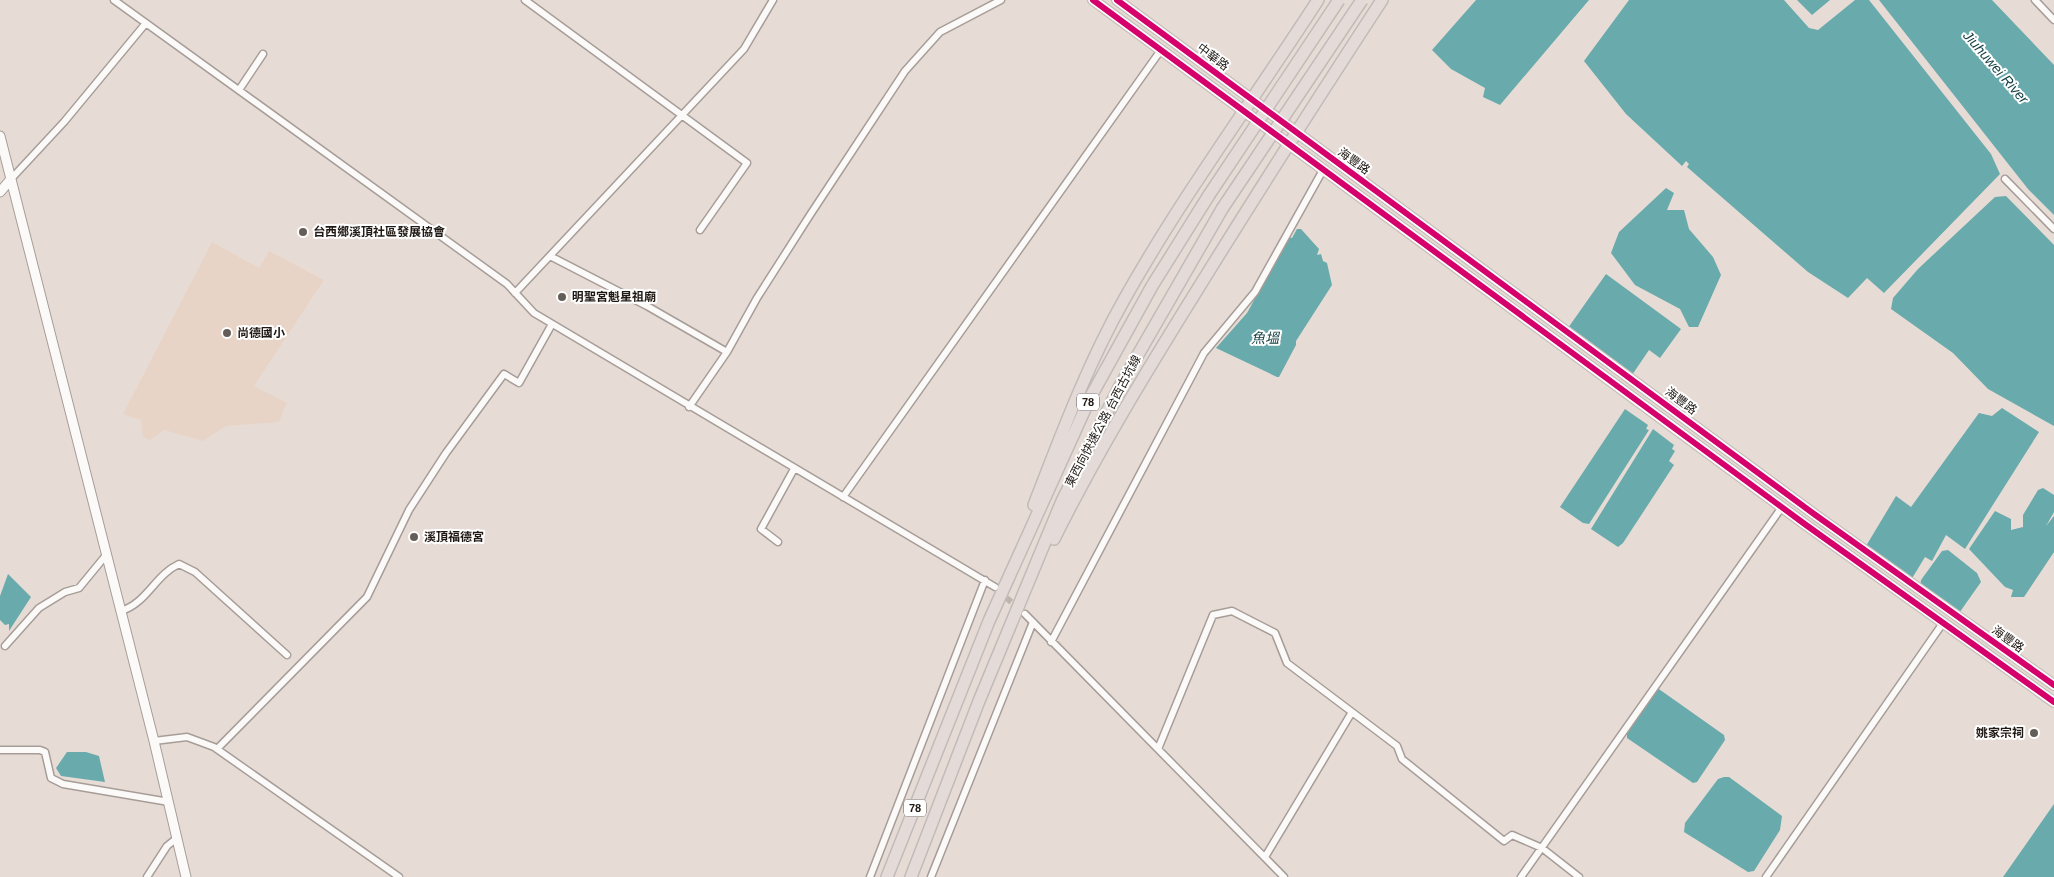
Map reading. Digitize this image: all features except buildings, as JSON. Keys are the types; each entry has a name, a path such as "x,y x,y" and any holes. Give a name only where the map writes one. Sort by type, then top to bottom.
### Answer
{"highway":[{"path":"989,620 1082,387 1125,299 1178,211 1318,0"},
{"name":"東西向快速公路 台西古坑線","path":"887,877 943,740 989,620 1090,398 1152,286 1209,195 1339,0"},
{"name":"東西向快速公路 台西古坑線","path":"910,877 1062,501 1120,386 1222,209 1362,0"},
{"path":"1011,625 1081,484 1142,379 1289,143 1382,0"}],"main road":[{"name":"中華路","path":"1093,0 1289,143"},
{"name":"中華路","path":"1117,0 1254,99 1296,132"},
{"name":"海豐路","path":"1296,132 1814,514 2054,686"},
{"name":"海豐路","path":"1289,143 1323,170 1782,507 2054,702"}],"street":[{"path":"114,0 507,284 534,313 794,469 985,580 995,588"},
{"path":"525,0 748,163 700,230"},
{"path":"515,293 744,49 773,0"},
{"path":"689,406 727,352 762,290 905,71 940,32 1001,0"},
{"path":"2035,0 2054,20"},
{"path":"0,192 64,122 146,23"},
{"path":"843,497 1161,50"},
{"path":"239,90 263,54"},
{"path":"0,136 122,611 186,877"},
{"path":"1051,642 1204,353 1255,292 1323,170"},
{"path":"2005,179 2054,229"},
{"path":"550,256 647,306 727,352"},
{"path":"217,749 367,597 409,510 446,453 504,374 519,383 552,324"},
{"path":"778,542 761,529 794,469"},
{"path":"1521,877 1782,507"},
{"path":"5,646 39,608 64,592 79,588 107,554"},
{"path":"122,611 134,607 168,569 179,564 195,572 287,655"},
{"path":"870,877 985,580"},
{"path":"1158,749 1213,615 1219,612 1232,611 1251,619 1275,633 1287,663 1396,746 1402,759 1504,841 1512,835 1542,848 1579,877"},
{"path":"1025,614 1284,877"},
{"path":"931,877 1033,622"},
{"path":"1766,877 1943,623"},
{"path":"1265,858 1352,712"},
{"path":"154,741 187,737 217,749 399,877"},
{"path":"0,750 40,750 45,752 51,778 63,784 168,802"},
{"path":"147,877 167,846 177,838"}],"shaded area":[{"name":"尚德國小","path":"212,242 259,268 269,251 324,280 254,386 287,403 279,422 226,426 203,441 164,430 150,440 143,437 141,420 123,414"}],"water":[{"path":"1476,0 1589,0 1500,105 1483,97 1485,88 1451,69 1432,50"},
{"path":"1629,0 1784,0 1809,28 1818,30 1855,0 1869,0 1991,154 2000,174 1884,293 1867,278 1848,298 1808,272 1687,167 1689,164 1686,161 1682,166 1626,114 1584,61"},
{"path":"1797,0 1830,0 1812,15"},
{"name":"Jiuhuwei River","path":"1879,0 1992,0 2054,65 2054,215 2028,189"},
{"path":"1666,188 1674,193 1667,210 1684,210 1689,229 1713,257 1721,275 1698,327 1689,327 1680,309 1635,285 1611,253 1619,232"},
{"path":"2006,196 2054,245 2054,426 1988,389 1953,353 1891,309 1893,298 1918,269 1995,197"},
{"name":"魚塭","path":"1297,229 1301,229 1319,249 1317,255 1321,254 1323,261 1327,263 1332,285 1296,341 1296,345 1279,377 1277,377 1216,348 1247,313 1289,237 1292,238"},
{"path":"1606,274 1681,329 1660,358 1649,350 1630,378 1605,353 1568,328"},
{"path":"2002,408 2039,432 1965,549 1946,535 1932,561 1925,557 1911,580 1866,546 1896,496 1911,507 1979,413 1992,416"},
{"path":"1625,409 1648,425 1646,429 1649,430 1589,524 1583,523 1560,507"},
{"path":"1653,429 1674,445 1672,449 1675,451 1669,461 1674,465 1623,543 1618,547 1591,529"},
{"path":"2043,488 2054,495 2054,512 2046,526 2054,516 2054,552 2024,597 2011,597 2013,590 2005,587 1969,549 1995,511 2011,519 2011,530 2023,527 2023,515 2038,490"},
{"path":"1948,550 1977,573 1981,582 1957,616 1920,588 1921,580 1942,551"},
{"path":"8,574 31,597 9,631 9,624 5,625 0,620 0,596"},
{"path":"1656,687 1724,735 1725,740 1697,782 1693,783 1627,738 1627,725"},
{"path":"67,752 86,752 99,756 105,782 61,776 56,768"},
{"path":"1729,777 1782,816 1780,830 1754,871 1748,872 1684,832 1685,823 1718,779"},
{"path":"2054,804 2054,877 2003,877"}],"tunnel":[{"path":"1000,592 1018,608"}],"cycle path":[{"path":"1093,0 1806,525 2054,702"},
{"path":"1117,0 1814,514 2054,685"}],"place":[{"name":"台西鄉溪頂社區發展協會","path":"303,232"},
{"name":"明聖宮魁星祖廟","path":"562,297"},
{"name":"尚德國小","path":"227,333"},
{"name":"溪頂福德宮","path":"414,537"},
{"name":"姚家宗祠","path":"2034,733"}]}
